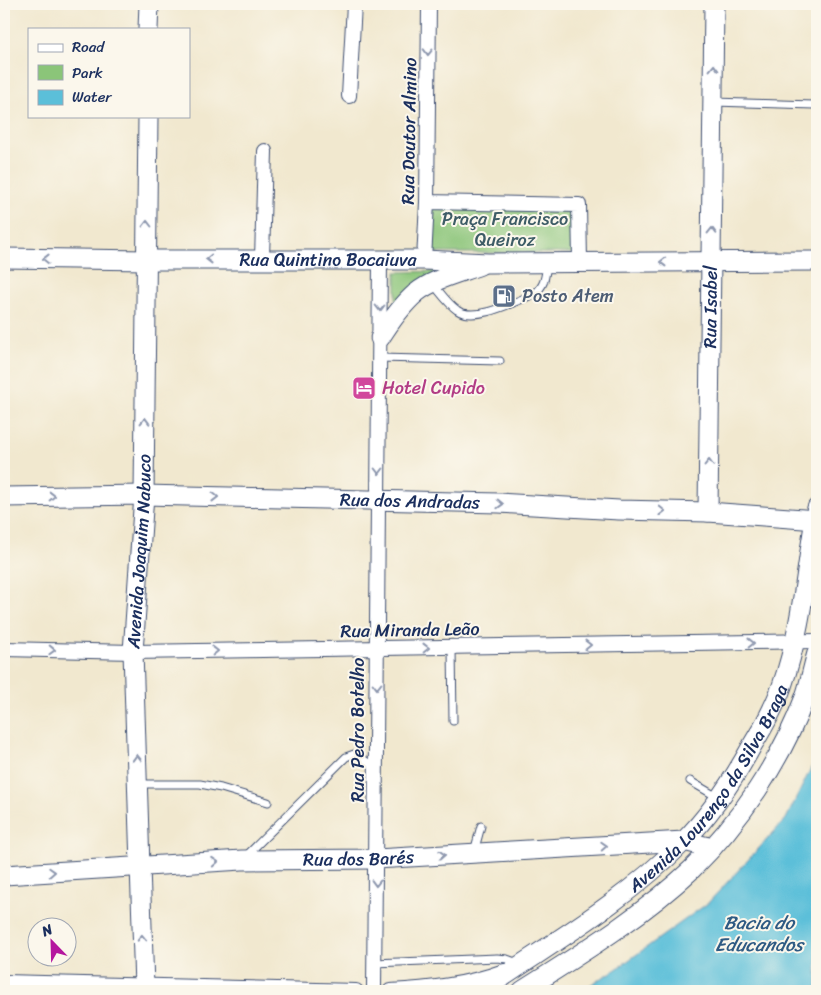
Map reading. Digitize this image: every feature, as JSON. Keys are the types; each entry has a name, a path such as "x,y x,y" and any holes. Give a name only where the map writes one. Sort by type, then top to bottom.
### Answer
{"street":[{"path":"148,28 149,4"},
{"path":"349,96 354,4"},
{"name":"Rua Doutor Almino","path":"424,260 427,202 429,4"},
{"name":"Rua Isabel","path":"708,512 714,4"},
{"name":"Avenida Joaquim Nabuco","path":"144,987 133,652 144,495 148,118"},
{"path":"262,259 265,151"},
{"path":"427,202 579,205 580,261"},
{"name":"Rua Quintino Bocaiuva","path":"4,258 147,260 380,259 488,262 809,261"},
{"name":"Rua Pedro Botelho","path":"374,991 380,259"},
{"path":"380,338 405,304 417,292 432,284 488,262"},
{"name":"Rua dos Andradas","path":"4,497 144,495 499,504 816,516"},
{"name":"Avenida Lourenço da Silva Braga","path":"482,991 628,891 684,841 720,798 743,764 766,722 781,687 795,642 816,516"},
{"name":"Rua Miranda Leão","path":"4,649 133,652 817,641"},
{"name":"Avenida Lourenço da Silva Braga","path":"522,991 645,908 691,870 712,848 744,808 769,771 787,739 805,696 817,653"},
{"name":"Rua dos Barés","path":"4,875 242,860 376,859 684,841 712,848"},
{"path":"390,991 450,987 493,975 521,964"},
{"path":"4,982 356,991"}],"lane":[{"path":"713,102 814,105"},
{"path":"432,284 457,311 465,314 481,314 534,294 541,289 545,282 548,261"},
{"path":"380,358 500,361"},
{"path":"452,648 453,721"},
{"path":"242,860 346,757 354,754 358,755 376,770"},
{"path":"690,781 720,798"},
{"path":"138,784 200,784 221,788 268,802"},
{"path":"474,854 481,826"},
{"path":"374,964 498,958 521,964"}],"green space":[{"name":"Praça Francisco Queiroz","path":"432,206 579,206 579,253 432,253"},
{"path":"442,271 396,308 396,272"}],"water":[{"name":"Bacia do Educandos","path":"817,756 817,991 580,991 615,970 708,903 786,819"}],"place":[{"name":"Posto Atem","path":"504,296"},
{"name":"Hotel Cupido","path":"364,388"}]}
